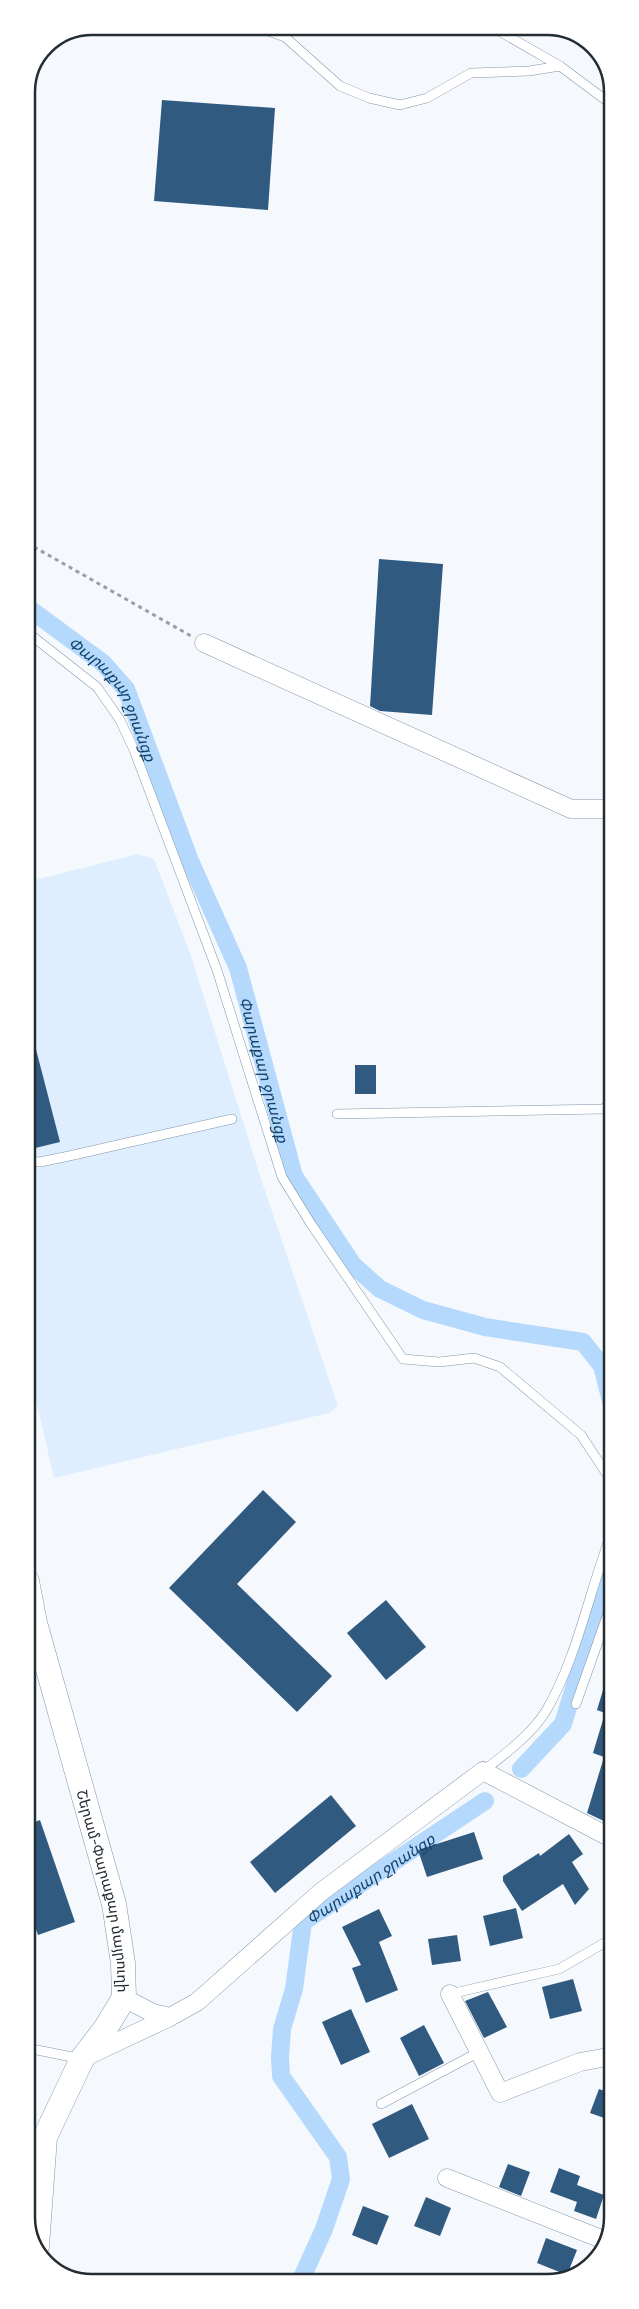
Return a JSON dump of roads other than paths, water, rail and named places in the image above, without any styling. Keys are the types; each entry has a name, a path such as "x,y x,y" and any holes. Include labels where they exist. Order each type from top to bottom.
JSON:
{"street":[{"path":"204,643 571,809 604,809"},
{"name":"Շերամ-Փարաքար մայրուղի","path":"35,1623 114,1904 123,1963 124,1998 105,2029 82,2059 45,2137 38,2234"},
{"path":"82,2059 197,2002 320,1892 483,1771 604,1835"},
{"path":"450,1994 500,2093 580,2062 604,2058"},
{"path":"124,1998 153,2013 170,2017"},
{"path":"446,2178 600,2238"}],"lane":[{"path":"279,35 285,37 340,86 369,98 400,105 427,98 471,73 529,71 560,66"},
{"path":"506,35 560,66 604,98"},
{"path":"35,638 97,687 120,720 134,750 217,970 282,1176 311,1224 385,1335 403,1359 440,1362 474,1358 500,1366 582,1435 604,1470"},
{"path":"337,1114 604,1108"},
{"path":"35,1162 69,1156 232,1119"},
{"path":"483,1771 519,1743 545,1712 570,1661 604,1552"},
{"path":"576,1704 604,1625"},
{"path":"450,1994 559,1969 604,1943"},
{"path":"35,2049 82,2059"},
{"path":"381,2104 479,2052"}],"waterway":[{"name":"Փարաքար ջրանցք","path":"35,613 103,663 126,689 190,861 238,968 294,1176 353,1265 380,1289 423,1310 485,1327 583,1342 602,1366 604,1374"},
{"name":"Փարաքար ջրանցք","path":"521,1769 563,1724 604,1589"},
{"name":"Փարաքար ջրանցք","path":"304,2274 324,2229 341,2179 338,2157 281,2076 282,2029 294,1989 303,1922 485,1801"}]}
